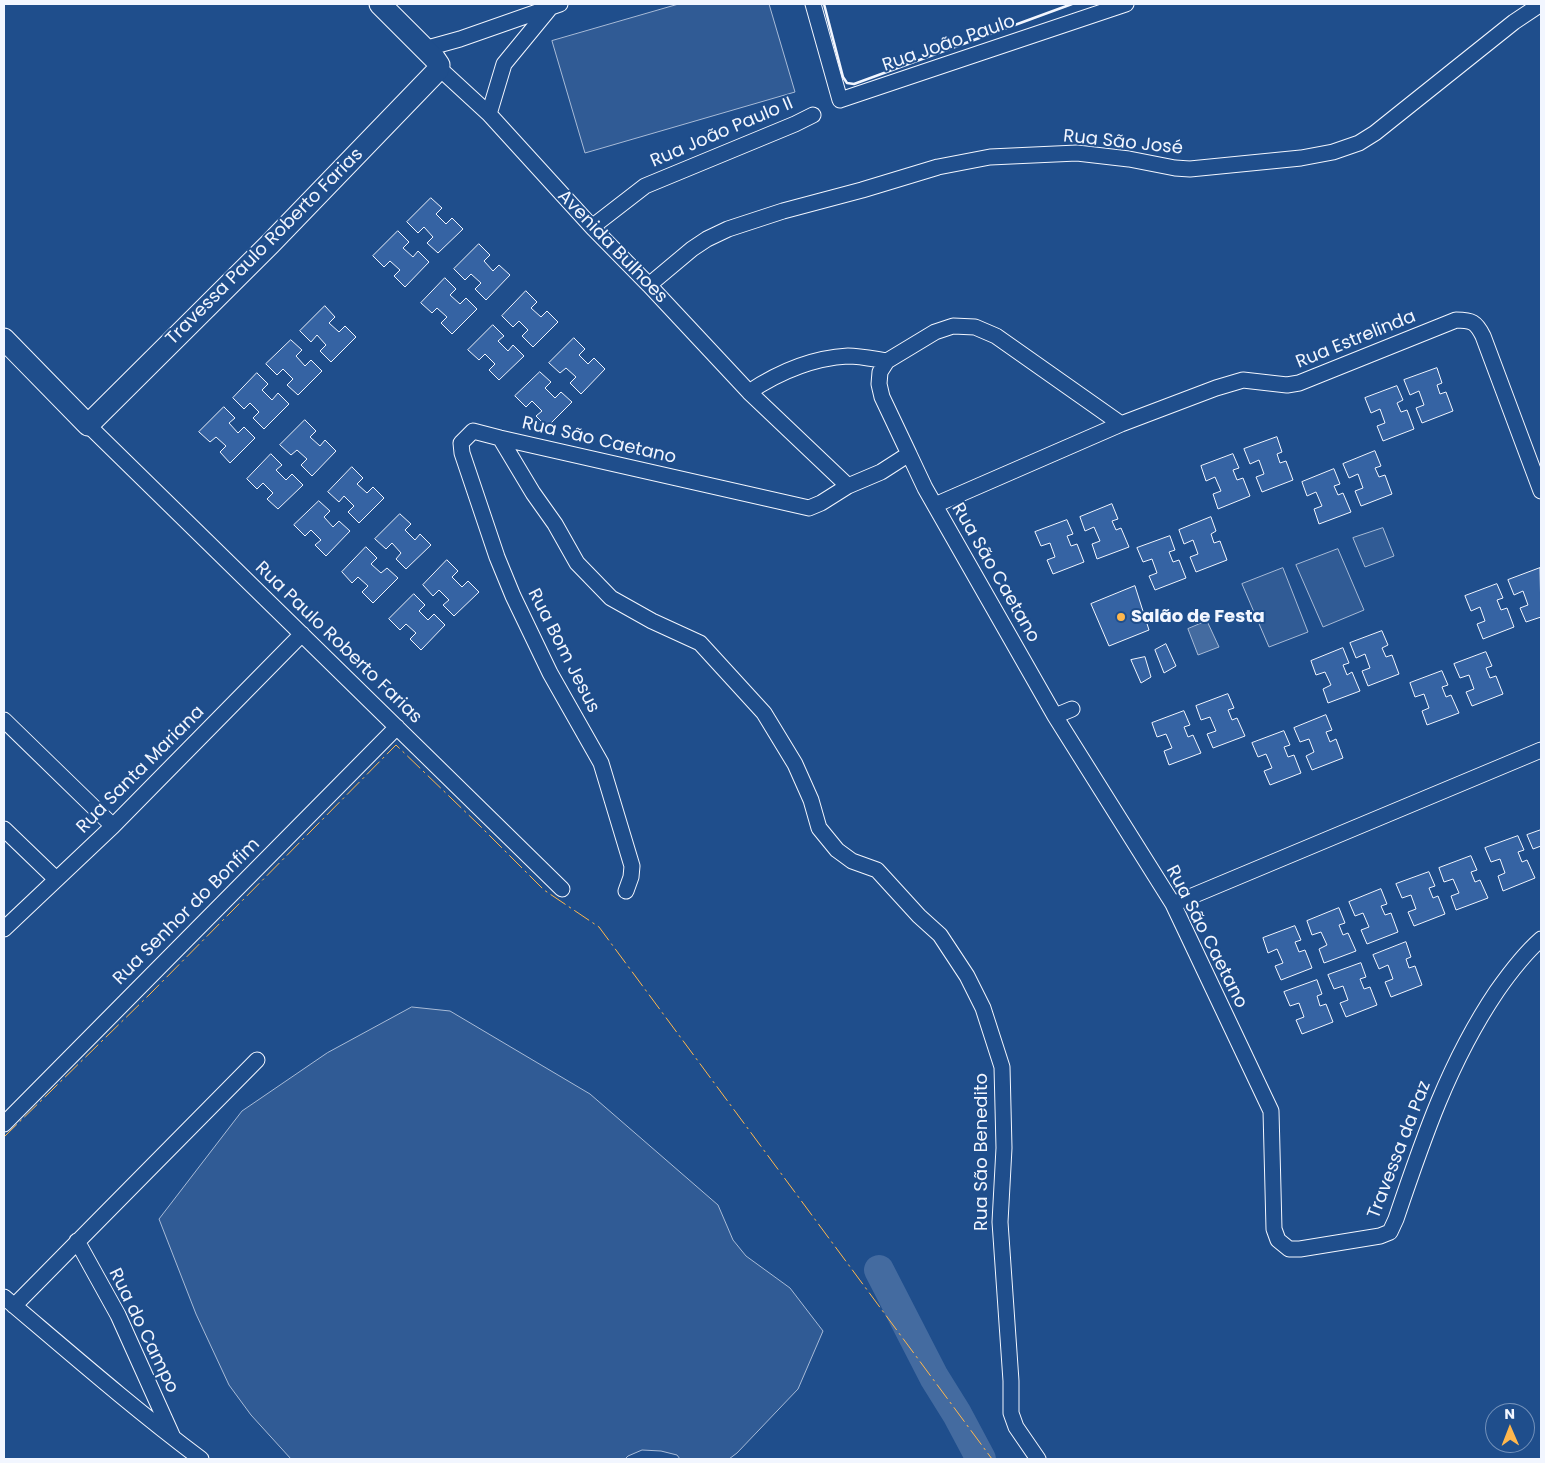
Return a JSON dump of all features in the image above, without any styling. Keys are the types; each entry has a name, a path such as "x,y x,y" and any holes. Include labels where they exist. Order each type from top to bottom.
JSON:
{"street":[{"name":"Avenida Bulhoes","path":"380,4 434,59 439,68 489,114 592,227 750,392 848,486"},
{"name":"Rua João Paulo","path":"813,4 840,100 1126,4"},
{"name":"Rua São José","path":"649,285 692,249 728,229 783,211 938,167 990,158 1077,153 1190,169 1301,158 1333,152 1359,143 1375,133 1514,22 1541,4"},
{"path":"424,49 460,39 556,5"},
{"path":"489,114 504,64 556,5"},
{"name":"Travessa Paulo Roberto Farias","path":"88,425 270,244 439,68"},
{"name":"Rua João Paulo II","path":"592,227 645,186 813,115"},
{"name":"Rua Estrelinda","path":"935,505 1121,424 1216,388 1243,380 1287,385 1299,383 1456,320 1467,320 1478,325 1541,491"},
{"path":"909,454 882,397 879,384 880,372 887,361 935,332 953,326 975,327 996,336 1121,424"},
{"path":"4,338 88,425"},
{"path":"750,392 768,380 794,367 821,360 849,356 887,361"},
{"name":"Rua Paulo Roberto Farias","path":"88,425 562,889"},
{"name":"Rua São Caetano","path":"473,431 809,508 821,503 848,486 880,472 909,454 935,505 1055,716 1173,904 1271,1111"},
{"name":"Rua Bom Jesus","path":"473,431 461,443 462,453 497,557 513,596 550,673 601,763 632,866 631,878 626,891"},
{"name":"Rua São Benedito","path":"500,438 578,563 611,598 652,621 700,643 764,713 795,764 812,800 819,828 837,850 852,860 877,870 940,935 967,976 983,1008 1002,1067 1004,1148 1000,1222 1011,1381 1011,1413 1016,1427 1038,1459"},
{"name":"Rua Santa Mariana","path":"4,929 113,826 302,634"},
{"path":"1055,716 1072,709"},
{"path":"4,720 113,826"},
{"name":"Rua Senhor do Bonfim","path":"4,1124 396,727"},
{"path":"1173,904 1541,750"},
{"path":"4,829 56,879"},
{"name":"Travessa da Paz","path":"1271,1111 1274,1228 1278,1240 1288,1249 1300,1249 1380,1236 1390,1232 1441,1093 1461,1050 1487,1005 1514,967 1541,939"},
{"path":"9,1301 76,1241 257,1060"},
{"name":"Rua do Campo","path":"76,1241 118,1315 173,1438"},
{"name":"Rua do Campo","path":"9,1301 173,1438 201,1459"}],"shaded area":[{"path":"679,4 769,4 795,92 585,153 552,41"},
{"path":"1383,528 1394,556 1365,567 1353,538"},
{"path":"1338,549 1364,610 1323,627 1296,565"},
{"path":"1283,568 1308,632 1269,647 1242,584"},
{"path":"1207,621 1219,647 1198,655 1188,629"},
{"path":"412,1007 450,1011 590,1094 718,1205 733,1240 746,1256 790,1288 823,1331 798,1389 729,1459 680,1459 677,1455 661,1451 642,1450 625,1459 291,1459 251,1415 229,1385 196,1314 159,1219 242,1111 327,1053"}],"building":[{"path":"431,198 442,208 436,214 446,224 452,218 463,229 438,253 427,243 433,237 424,227 418,233 407,222"},
{"path":"398,231 409,242 403,248 413,257 418,251 429,262 405,287 394,276 400,270 390,261 384,267 373,256"},
{"path":"479,244 490,255 484,261 493,271 499,265 510,275 486,300 475,289 481,283 471,274 465,280 454,269"},
{"path":"445,278 456,289 450,295 460,304 466,298 477,309 452,334 441,323 447,317 437,308 432,313 421,303"},
{"path":"526,291 537,302 531,308 541,317 547,311 558,322 533,347 522,336 528,330 519,321 513,327 502,316"},
{"path":"325,306 335,317 329,323 339,332 345,326 356,337 331,362 320,351 326,345 317,335 311,342 300,331"},
{"path":"493,325 504,336 498,341 508,351 513,345 524,356 499,380 489,370 495,364 485,354 479,360 468,350"},
{"path":"574,338 585,349 579,355 588,364 594,358 605,369 581,394 570,383 576,377 566,368 560,373 549,363"},
{"path":"291,340 302,350 296,356 305,366 311,360 322,371 298,395 287,385 293,379 283,369 277,375 266,364"},
{"path":"1437,368 1442,383 1437,385 1440,394 1446,392 1453,411 1422,423 1416,408 1424,405 1419,391 1410,395 1404,380"},
{"path":"540,372 551,382 545,388 555,398 561,392 572,402 547,427 536,416 542,411 532,401 526,407 515,396"},
{"path":"257,373 268,384 262,390 272,400 278,393 289,404 264,429 253,418 259,412 250,403 244,409 233,398"},
{"path":"1397,386 1403,400 1397,403 1401,412 1407,410 1414,429 1383,441 1377,426 1385,423 1380,409 1371,413 1365,398"},
{"path":"224,407 235,418 229,423 238,433 244,427 255,438 230,463 220,452 226,446 216,437 210,442 199,432"},
{"path":"305,420 316,431 310,437 320,446 325,440 336,451 312,476 301,465 307,459 297,450 291,455 280,445"},
{"path":"1277,437 1282,452 1277,454 1280,463 1286,461 1293,480 1262,492 1256,477 1264,474 1259,460 1250,464 1244,449"},
{"path":"1375,451 1381,466 1375,468 1379,477 1385,475 1392,494 1361,506 1355,491 1363,488 1358,474 1349,478 1343,464"},
{"path":"271,454 282,465 276,470 286,480 292,474 303,485 278,509 267,499 273,493 263,483 257,489 247,479"},
{"path":"1233,454 1239,468 1233,470 1237,480 1243,478 1250,496 1218,509 1213,494 1221,491 1215,477 1206,481 1201,466"},
{"path":"352,467 363,478 357,484 367,493 373,487 384,498 359,523 348,512 354,506 344,496 339,502 328,492"},
{"path":"1334,469 1340,484 1334,486 1338,495 1343,493 1351,512 1319,524 1314,509 1322,506 1316,492 1307,496 1302,482"},
{"path":"319,501 330,511 324,517 333,527 339,521 350,531 326,556 315,545 321,540 311,530 305,536 294,525"},
{"path":"1112,504 1118,519 1112,521 1116,530 1121,528 1129,547 1097,559 1092,544 1100,541 1094,527 1085,531 1080,517"},
{"path":"400,514 411,524 405,530 415,540 420,534 431,545 406,569 396,559 401,553 392,543 386,549 375,539"},
{"path":"1211,517 1216,531 1211,534 1214,543 1220,541 1227,560 1196,572 1190,557 1198,554 1193,540 1184,544 1179,530"},
{"path":"1067,520 1073,534 1067,536 1071,546 1077,544 1084,562 1053,574 1047,560 1055,557 1050,543 1041,546 1035,532"},
{"path":"1170,536 1175,550 1169,552 1173,562 1179,560 1186,578 1155,590 1149,576 1157,573 1152,559 1143,562 1137,548"},
{"path":"366,547 377,558 371,564 381,573 387,568 398,578 373,603 362,592 368,586 358,577 352,583 342,572"},
{"path":"447,560 458,571 452,577 462,587 468,581 479,592 454,616 443,605 449,600 439,590 433,596 423,585"},
{"path":"1540,568 1541,617 1526,622 1520,608 1528,605 1523,591 1514,595 1508,580"},
{"path":"1497,584 1503,598 1497,600 1501,610 1507,608 1514,627 1483,639 1477,624 1485,621 1480,607 1471,611 1465,596"},
{"name":"Salão de Festa","path":"1135,586 1149,630 1109,646 1091,604"},
{"path":"414,594 425,605 419,611 428,620 434,614 445,625 421,650 410,639 416,633 406,624 400,630 389,619"},
{"path":"1382,631 1388,645 1382,648 1386,657 1392,655 1399,674 1368,686 1362,671 1370,668 1365,654 1356,658 1350,643"},
{"path":"1166,644 1176,666 1164,673 1155,650"},
{"path":"1343,648 1349,663 1343,665 1347,675 1352,672 1360,691 1328,703 1323,689 1331,685 1325,672 1316,675 1311,661"},
{"path":"1486,652 1492,666 1486,668 1490,678 1496,676 1503,694 1472,706 1466,692 1474,689 1469,675 1460,678 1454,664"},
{"path":"1145,657 1151,677 1141,683 1131,660"},
{"path":"1442,671 1448,685 1442,687 1446,697 1451,695 1459,713 1427,725 1422,711 1429,708 1424,694 1415,697 1410,683"},
{"path":"1228,694 1234,708 1228,710 1232,720 1237,718 1245,736 1213,748 1207,734 1216,731 1210,717 1201,720 1196,706"},
{"path":"1184,711 1190,725 1184,727 1188,737 1193,735 1201,753 1169,765 1164,751 1172,748 1166,734 1157,737 1152,723"},
{"path":"1326,715 1332,730 1326,732 1330,742 1336,739 1343,758 1312,770 1306,756 1314,752 1309,739 1300,742 1294,728"},
{"path":"1284,731 1290,745 1284,747 1288,757 1294,755 1301,773 1270,785 1264,771 1272,768 1266,754 1258,757 1252,743"},
{"path":"1541,830 1541,846 1533,849 1527,835"},
{"path":"1518,836 1524,850 1518,852 1522,862 1527,860 1535,878 1503,891 1498,876 1505,873 1500,859 1491,862 1485,848"},
{"path":"1471,856 1477,870 1471,872 1475,882 1480,880 1488,898 1456,910 1451,896 1459,893 1453,879 1444,882 1439,868"},
{"path":"1429,872 1435,886 1429,888 1433,898 1438,896 1445,914 1414,926 1408,912 1416,909 1411,895 1402,898 1396,884"},
{"path":"1381,889 1387,904 1381,906 1385,915 1391,913 1398,932 1367,944 1361,930 1369,927 1363,913 1355,916 1349,902"},
{"path":"1339,908 1345,923 1339,925 1343,935 1348,933 1356,951 1324,963 1319,949 1327,945 1321,932 1312,935 1307,921"},
{"path":"1295,926 1301,940 1295,942 1299,952 1305,950 1312,968 1281,980 1275,966 1283,963 1277,949 1268,953 1263,938"},
{"path":"1406,942 1411,957 1406,959 1409,968 1415,966 1422,985 1391,997 1385,982 1393,979 1388,965 1379,969 1373,955"},
{"path":"1361,963 1366,977 1360,979 1364,989 1370,987 1377,1005 1346,1017 1340,1003 1348,1000 1343,986 1334,989 1328,975"},
{"path":"1317,980 1322,994 1317,996 1320,1006 1326,1004 1333,1022 1302,1034 1296,1020 1304,1017 1299,1003 1290,1006 1284,992"}],"waterway":[{"path":"879,1270 934,1377 957,1414 981,1459"}],"wall":[{"path":"824,4 843,77 847,83 854,84 1072,4"}],"power":[{"path":"4,1137 150,994 396,745 544,890 599,927 992,1459"}],"place":[{"name":"Salão de Festa","path":"1121,617"}]}
